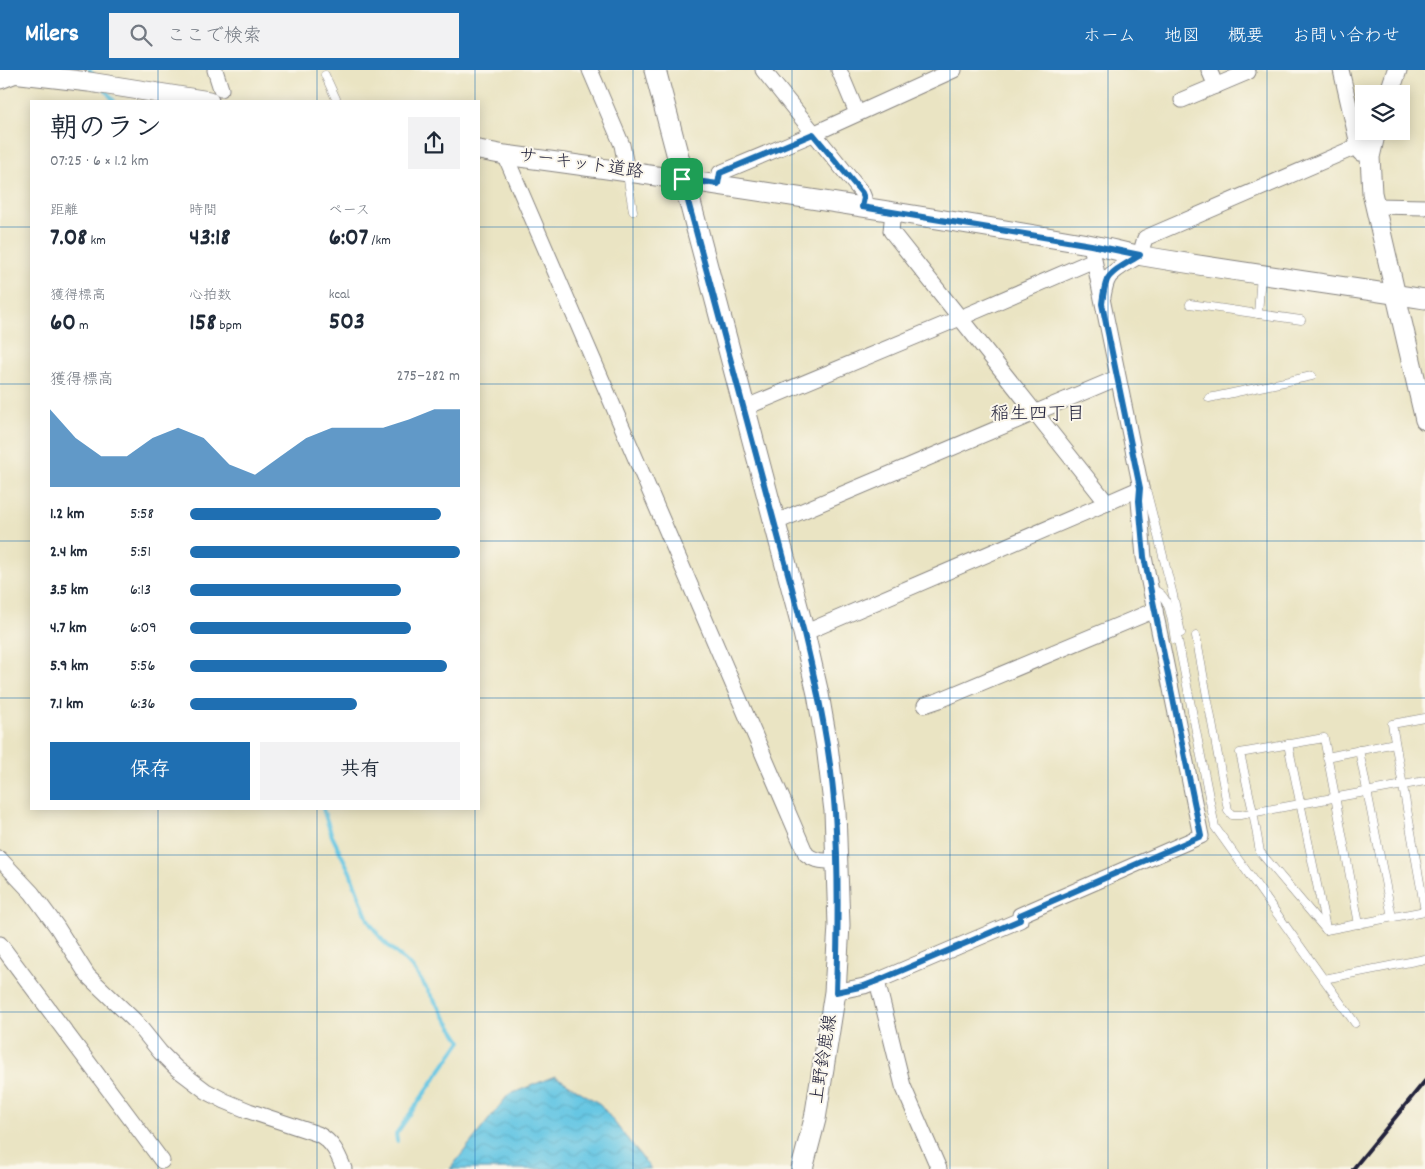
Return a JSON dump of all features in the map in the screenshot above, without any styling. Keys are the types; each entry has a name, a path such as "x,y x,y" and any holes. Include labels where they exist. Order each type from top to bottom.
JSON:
{"main road":[{"name":"上野鈴鹿線","path":"655,70 682,179 804,633 818,694 827,746 835,812 837,860 839,925 836,992 815,1119 802,1169"}],"street":[{"path":"8,73 116,87 215,95 215,70"},
{"path":"590,70 622,144 627,171"},
{"path":"763,70 862,193 864,198 862,207"},
{"path":"839,70 857,113"},
{"path":"718,184 720,173 813,134 954,70"},
{"path":"1209,70 1216,86"},
{"path":"1341,70 1358,146 1374,200 1397,295 1425,420"},
{"path":"1392,85 1397,70"},
{"path":"1182,100 1248,72"},
{"path":"1374,140 1370,156 1374,200"},
{"path":"1102,304 1108,278 1140,255 1145,238 1358,146"},
{"name":"サーキット道路","path":"480,150 718,184 893,212 1092,252 1140,255 1397,295"},
{"path":"505,155 806,854 810,858 826,862 837,860"},
{"path":"1374,200 1425,207"},
{"path":"893,212 891,231 1107,503"},
{"path":"744,408 960,318 1092,252 1140,488 1139,501 1144,557 1201,836 1020,915 1020,920 877,981 836,992"},
{"path":"1397,295 1425,299"},
{"path":"774,523 1117,378"},
{"path":"804,633 1140,488"},
{"path":"925,705 1155,610"},
{"path":"0,859 32,893 57,927 88,976 135,1021 160,1052 177,1069 206,1091 226,1101 324,1137 335,1148 344,1169"},
{"path":"0,944 162,1161"},
{"path":"877,981 903,1086 939,1169"}],"lane":[{"path":"325,75 337,100"},
{"path":"627,171 633,211"},
{"path":"1258,314 1261,275"},
{"path":"1190,304 1300,320"},
{"path":"1209,398 1312,376"},
{"path":"1140,488 1147,493 1173,595 1178,638 1215,827 1355,1023"},
{"path":"1151,589 1157,590 1168,604 1178,638"},
{"path":"1196,636 1228,810 1232,815 1425,781"},
{"path":"1326,930 1425,911 1392,724 1425,720"},
{"path":"1326,930 1260,852 1240,753 1324,738 1359,924"},
{"path":"1327,757 1396,743"},
{"path":"1288,744 1326,930"},
{"path":"1360,750 1392,917"},
{"path":"1324,979 1425,959"}],"water":[{"path":"555,1076 600,1104 651,1169 450,1169 508,1095"}],"waterway":[{"path":"89,70 94,76"},
{"path":"106,91 113,100"},
{"path":"323,810 332,836 350,872 369,922 383,941 413,968 461,1041 396,1134 397,1141"}],"railway":[{"path":"1353,1169 1425,1081"}],"district":[{"name":"稲生四丁目","path":"1038,415"}],"route":[{"path":"813,134 862,193 864,198 862,207 1091,245 1140,255 1108,278 1102,304 1140,488 1139,501 1144,557 1201,836 1020,915 1020,920 877,981 836,992 839,925 835,812 818,694 804,633 682,179 718,184 720,173 813,134"}]}
